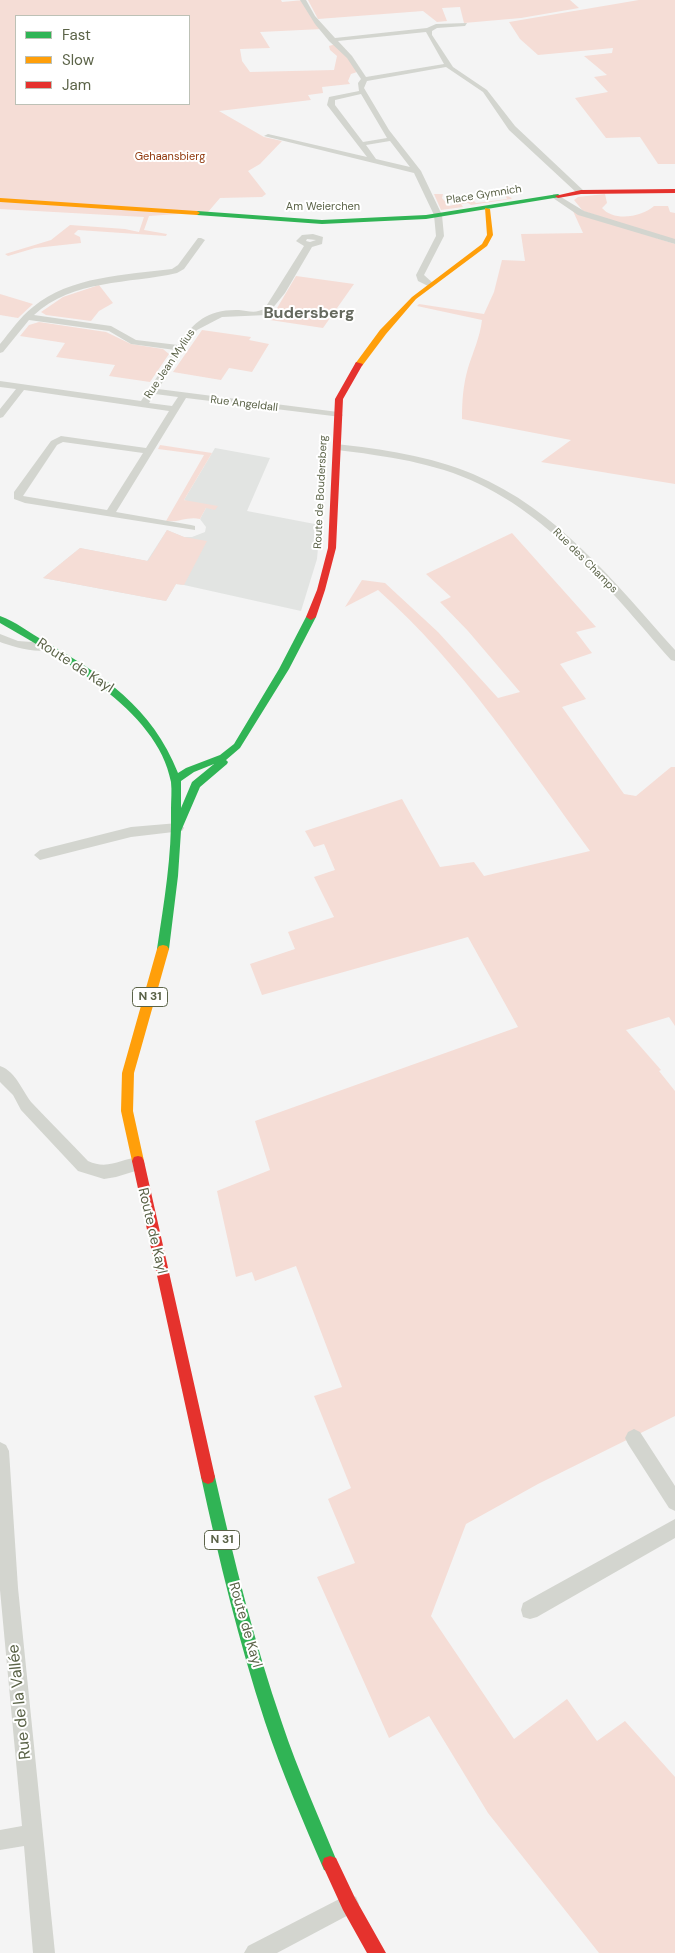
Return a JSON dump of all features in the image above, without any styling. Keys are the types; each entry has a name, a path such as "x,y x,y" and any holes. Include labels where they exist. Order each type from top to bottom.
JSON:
{"main road":[{"name":"Place Gymnich","path":"438,215 469,209 487,211 581,192 675,191"},
{"name":"Am Weierchen","path":"0,200 92,207 208,212 291,221 322,222 438,215"},
{"name":"Route de Boudersberg","path":"175,780 185,771 218,759 237,746 274,685 320,596 332,548 339,399 347,380 403,308 430,284 486,245 491,232 487,211"},
{"name":"Route de Kayl","path":"0,619 97,678 128,703 145,723 165,755 175,780 178,828 162,957 128,1073 127,1111 137,1164 225,1555 260,1677 287,1763 314,1831 349,1904 377,1953"},
{"path":"178,828 189,798 198,784 217,769 237,746"},
{"path":"175,780 198,784"}],"street":[{"path":"303,0 314,20 331,40 348,54 357,72 365,79"},
{"path":"331,40 429,30 436,26 464,24"},
{"path":"429,30 429,35 448,65 485,91 512,128 581,192"},
{"path":"430,284 421,279 420,275 440,236 438,215 418,171 392,139 363,92 361,83 365,79 448,65"},
{"path":"363,92 339,97 330,102 372,159"},
{"path":"268,136 418,171"},
{"path":"361,144 392,139"},
{"path":"556,196 581,213 675,242"},
{"name":"Rue Jean Mylius","path":"143,404 194,328 205,320 237,313 264,313 270,309 309,245 320,242 318,237 314,236 322,222"},
{"path":"0,350 28,317 50,299 73,289 97,283 174,271 181,267 201,240"},
{"path":"28,317 111,329 134,342 180,348"},
{"path":"0,384 175,409"},
{"path":"0,414 22,387"},
{"name":"Rue Angeldall","path":"151,391 338,415"},
{"path":"110,514 183,396"},
{"path":"149,451 61,439 54,443 19,492 18,497 25,500 191,528"},
{"name":"Rue des Champs","path":"336,447 370,450 448,468 504,493 572,544 675,657"},
{"path":"0,638 17,644 46,647"},
{"path":"40,854 131,832 178,828"},
{"path":"0,1072 18,1090 26,1106 83,1166 94,1172 112,1172 137,1164"},
{"path":"634,1438 675,1502"},
{"name":"Rue de la Vallée","path":"0,1451 5,1587 33,1834 44,1953"},
{"path":"530,1610 675,1528"},
{"path":"0,1840 33,1834"},
{"path":"255,1953 349,1904"}],"shaded area":[{"path":"215,448 270,458 247,511 320,525 317,559 301,611 184,585 176,584 166,601 43,578 80,548 147,561 167,530 184,537 192,537 205,532 206,527 200,519 206,508 184,500"}],"green space":[{"name":"Gehaansbierg","path":"0,0 281,0 282,2 304,0 322,29 260,32 270,48 240,49 242,61 250,72 334,70 337,56 330,50 329,46 336,44 353,62 357,72 351,74 348,81 350,84 322,87 323,93 308,95 311,100 219,111 264,137 282,141 260,164 248,171 266,194 262,197 220,198 208,212 149,216 144,230 167,234 166,236 78,230 74,234 80,237 81,243 35,248 8,256 5,254 51,240 70,225 125,229 139,232 144,217 0,209"},
{"path":"308,0 570,0 579,8 521,18 464,23 460,7 442,8 447,21 437,22 423,11 318,19"},
{"path":"639,0 675,0 675,164 658,164 640,137 606,138 575,98 608,92 594,77 607,75 584,56 612,53 613,48 538,55 520,39 509,22"},
{"path":"434,194 443,194 442,198 449,206 473,200 476,203 507,199 505,195 512,198 511,199 471,205 468,203 461,204 463,207 441,210"},
{"path":"605,194 607,203 602,208 614,215 635,215 654,206 668,206 670,212 675,213 675,241 583,211 574,200 578,197"},
{"path":"573,211 675,244 675,484 541,462 571,440 462,419 465,381 482,320 417,306 419,304 484,314 494,292 502,260 525,261 521,234 583,233"},
{"path":"296,276 354,284 323,328 270,320"},
{"path":"99,285 113,303 99,311 91,321 46,315 41,312 63,297"},
{"path":"0,294 33,304 18,318 0,315"},
{"path":"39,322 106,332 131,344 163,349 169,354 150,382 109,376 115,365 56,357 65,343 20,336 29,325"},
{"path":"202,330 251,337 249,340 269,344 252,372 229,368 221,380 173,372"},
{"path":"160,445 212,453 184,500 218,506 215,510 206,508 200,519 191,518 166,521 204,455 158,449"},
{"path":"167,530 184,537 207,541 184,585 176,584 166,601 43,578 80,548 148,561"},
{"path":"512,533 596,627 576,632 592,653 560,664 586,699 562,707 624,794 636,796 671,767 675,767 675,1026 669,1017 626,1030 661,1070 659,1071 675,1091 675,1416 538,1484 466,1524 431,1616 514,1739 567,1699 597,1741 625,1721 675,1777 675,1953 599,1953 488,1813 429,1716 389,1738 317,1577 355,1563 328,1499 351,1488 314,1396 342,1387 296,1266 255,1281 252,1272 236,1277 217,1191 270,1170 255,1121 518,1027 468,937 262,995 250,964 295,949 288,932 334,917 314,877 335,870 324,844 314,847 305,831 402,799 440,867 474,862 484,876 590,851 491,714 465,681 409,619 378,590 345,607 362,580 385,583 438,632 498,698 520,692 468,631 440,602 451,597 426,574"}],"traffic: fast":[{"path":"197,213 322,222 426,217 558,196"},
{"path":"175,780 190,770 223,757 237,746 284,669 311,617"},
{"path":"0,619 52,649 104,684 128,704 148,726 164,751 176,782 177,820 173,876 163,949"},
{"path":"178,828 196,785 223,762"},
{"path":"208,1477 231,1576 258,1674 291,1771 309,1818 330,1864"}],"traffic: slow":[{"path":"0,200 197,213"},
{"path":"359,364 383,332 414,298 485,245 490,235 487,209"},
{"path":"138,1161 127,1111 128,1073 163,949"}],"traffic: jam":[{"path":"558,196 581,192 675,191"},
{"path":"311,617 321,590 332,548 339,399 359,364"},
{"path":"138,1161 208,1477"},
{"path":"330,1864 349,1904 377,1953"}],"district":[{"name":"Budersberg","path":"309,314"}]}
